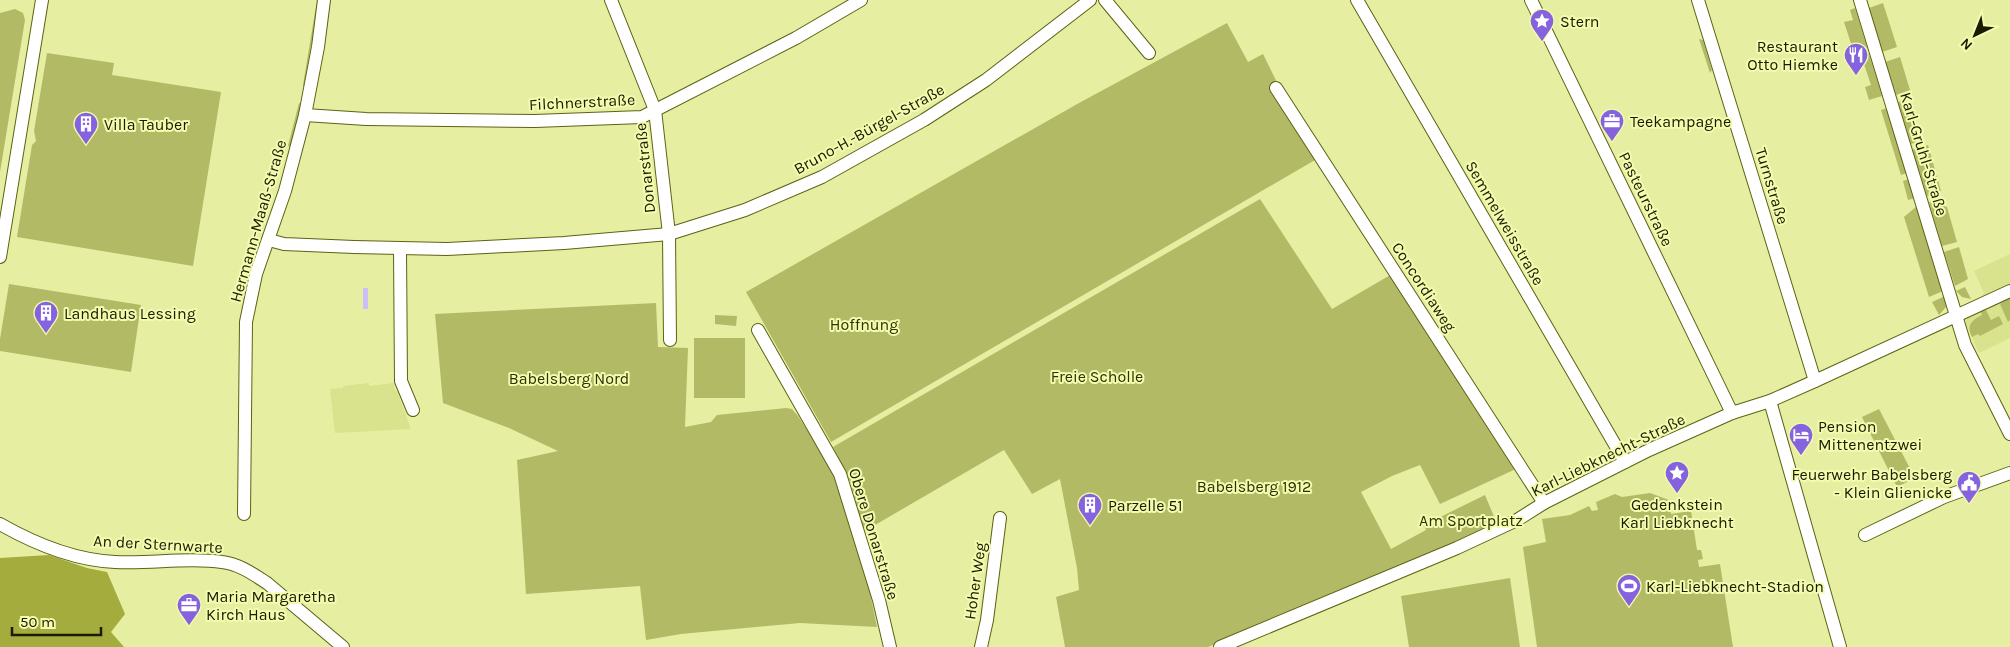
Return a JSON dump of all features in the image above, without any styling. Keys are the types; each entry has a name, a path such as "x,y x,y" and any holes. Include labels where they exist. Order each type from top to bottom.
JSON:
{"street":[{"path":"0,257 42,0"},
{"name":"Hermann-Maaß-Straße","path":"244,514 246,322 256,274 285,191 305,115 318,47 324,0"},
{"name":"Donarstraße","path":"611,0 655,110 669,234 670,340"},
{"name":"Filchnerstraße","path":"305,115 366,119 535,121 642,117 796,38 861,0"},
{"name":"Bruno-H.-Bürgel-Straße","path":"269,240 284,244 400,249 500,247 669,234 745,210 839,168 924,120 986,80 1090,0"},
{"path":"1105,0 1149,53"},
{"name":"Semmelweisstraße","path":"1357,0 1625,462"},
{"name":"Pasteurstraße","path":"1531,0 1732,413"},
{"name":"Turnstraße","path":"1698,0 1815,381"},
{"name":"Karl-Gruhl-Straße","path":"1860,0 1965,346 2010,434"},
{"name":"Concordiaweg","path":"1276,88 1544,503"},
{"path":"400,249 401,381 414,410"},
{"name":"Karl-Liebknecht-Straße","path":"1220,647 1457,548 1523,516 1544,503 1625,462 1732,413 1770,401 2010,291"},
{"name":"Obere Donarstraße","path":"758,330 840,474 879,600 890,647"},
{"path":"1770,401 1840,647"},
{"path":"1865,535 1944,497 2010,473"},
{"name":"Hoher Weg","path":"981,647 987,620 1000,518"},
{"name":"An der Sternwarte","path":"0,524 18,534 63,552 114,562 206,561 233,565 267,583 343,647"}],"shaded area":[{"path":"2010,254 2010,338 1979,353 1965,322 1984,293 1974,271"},
{"path":"363,288 368,288 368,309 363,309"},
{"path":"369,383 369,386 394,383 395,391 397,391 411,429 335,433 330,389"},
{"path":"49,555 87,568 107,572 125,614 111,632 124,647 0,647 0,558"}],"green space":[{"path":"317,0 319,0 304,86 303,85"},
{"path":"1883,3 1897,47 1882,52 1869,8"},
{"path":"1855,8 1882,96 1869,100 1865,87 1871,85 1864,64 1858,65 1844,22 1853,20 1850,10"},
{"path":"15,9 23,13 25,20 0,172 0,13"},
{"name":"Hoffnung","path":"1227,23 1248,62 1263,54 1315,160 831,442 746,292 1079,103"},
{"path":"1699,39 1703,40 1712,70 1710,73"},
{"path":"47,53 114,63 112,75 221,92 193,266 17,237 32,145 36,141 34,131"},
{"path":"1900,57 1910,90 1896,95 1885,62"},
{"path":"1904,100 1917,142 1911,144 1898,102"},
{"path":"299,103 301,104 291,147 288,146"},
{"path":"1887,108 1907,173 1901,175 1881,110"},
{"path":"1928,145 1941,191 1927,196 1912,150"},
{"path":"1909,179 1915,198 1908,200 1903,181"},
{"path":"1260,199 1332,309 1392,274 1518,468 1440,504 1420,465 1392,476 1361,492 1391,549 1426,530 1424,525 1485,495 1498,526 1208,647 1065,647 1056,597 1079,590 1077,568 1060,479 1032,494 1004,450 863,532 850,481 833,447"},
{"path":"1929,202 1947,207 1957,242 1942,246"},
{"path":"1917,206 1943,291 1929,297 1904,217"},
{"path":"1959,247 1968,279 1955,286 1944,252"},
{"path":"9,284 141,305 131,372 0,351 0,339"},
{"path":"1965,287 1971,299 1962,297 1956,291"},
{"path":"1945,296 1946,307 1939,315 1932,302"},
{"path":"2010,297 2010,320 2008,322 2000,304"},
{"name":"Babelsberg Nord","path":"656,303 658,347 688,348 685,427 711,422 717,415 786,408 792,409 798,416 832,469 868,583 877,627 800,623 681,634 646,640 640,586 526,594 517,460 558,451 509,428 443,403 435,314"},
{"path":"1986,310 1991,320 1999,316 2003,324 1980,336 1978,334 1972,337 1970,333 1971,323 1982,315 1981,312"},
{"path":"715,315 737,316 736,326 715,324"},
{"path":"694,338 745,338 745,398 694,398"},
{"path":"1879,409 1915,478 1897,487 1862,417"},
{"name":"Karl-Liebknecht-Stadion","path":"1650,493 1669,500 1671,514 1691,511 1697,550 1701,550 1703,559 1698,560 1699,567 1720,564 1733,647 1537,647 1523,547 1546,542 1542,519 1570,515 1589,506 1592,511 1598,510 1596,502 1615,494 1622,497"},
{"path":"1510,578 1520,647 1409,647 1401,596"}],"place":[{"name":"Stern","path":"1542,42"},
{"name":"Restaurant Otto Hiemke","path":"1856,76"},
{"name":"Teekampagne","path":"1612,142"},
{"name":"Villa Tauber","path":"86,145"},
{"name":"Landhaus Lessing","path":"46,334"},
{"name":"Pension Mittenentzwei","path":"1801,456"},
{"name":"Gedenkstein Karl Liebknecht","path":"1677,494"},
{"name":"Feuerwehr Babelsberg - Klein Glienicke","path":"1969,504"},
{"name":"Parzelle 51","path":"1090,526"},
{"name":"Karl-Liebknecht-Stadion","path":"1629,607"},
{"name":"Maria Margaretha Kirch Haus","path":"189,626"}],"park label":[{"name":"Freie Scholle","path":"1097,376"},
{"name":"Babelsberg 1912","path":"1254,486"},
{"name":"Am Sportplatz","path":"1471,520"}]}
